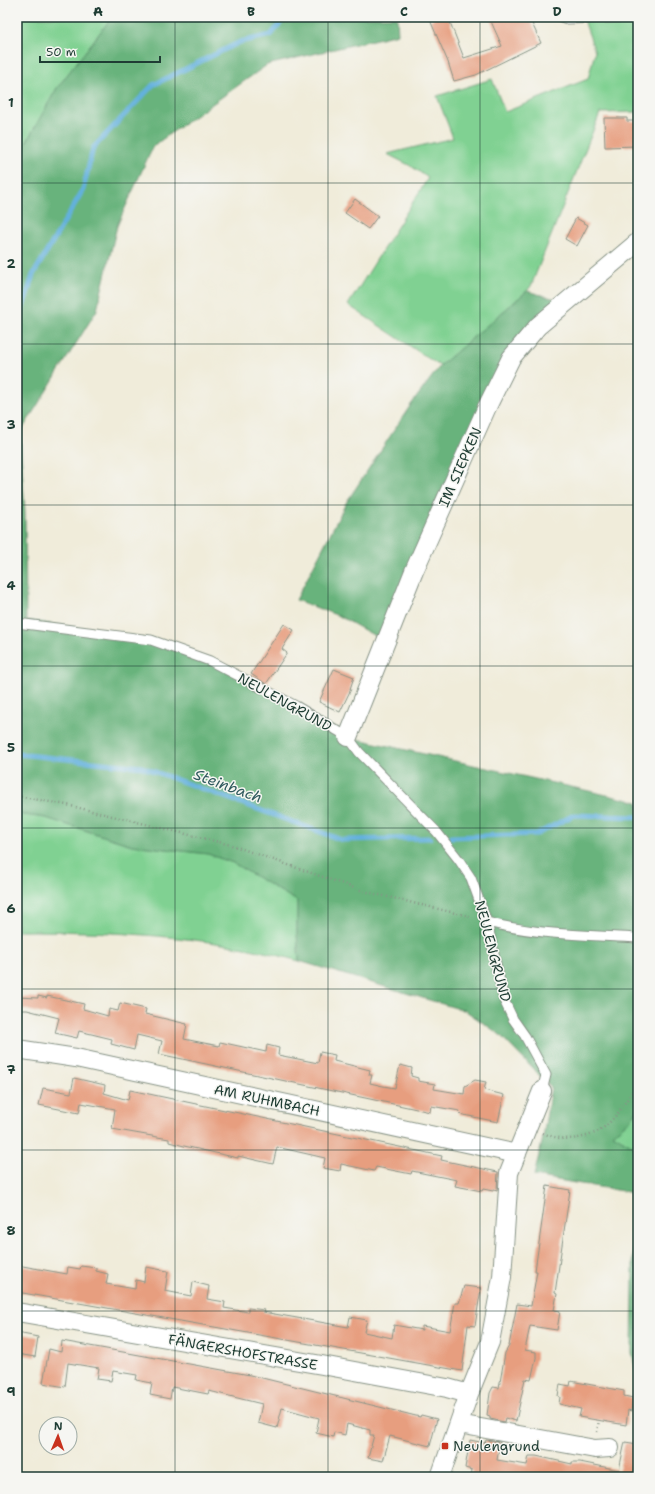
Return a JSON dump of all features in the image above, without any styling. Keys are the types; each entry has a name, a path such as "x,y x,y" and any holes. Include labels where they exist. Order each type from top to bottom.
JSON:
{"street":[{"name":"IM SIEPKEN","path":"348,737 414,571 487,407 511,358 538,326 638,242"},
{"name":"AM RUHMBACH","path":"17,1049 84,1060 517,1154"},
{"name":"NEULENGRUND","path":"440,1477 469,1394 490,1342 498,1306 502,1277 509,1173 542,1091"},
{"name":"FÄNGERSHOFSTRASSE","path":"17,1312 338,1368 447,1388 469,1394"},
{"path":"459,1424 595,1449 610,1448"}],"lane":[{"path":"561,17 567,19 638,17"},
{"name":"NEULENGRUND","path":"17,622 151,640 210,661 296,706 348,737 359,752 436,831 471,878 488,922 504,1000 513,1019 525,1036 546,1075 542,1091"},
{"path":"488,922 504,926 536,930 638,938"}],"path":[{"path":"17,796 67,805 224,843 363,891 488,922"},
{"path":"529,1126 547,1135 568,1139 585,1138 601,1130 610,1122 638,1083"}],"green space":[{"path":"17,17 112,17 57,88 17,159"},
{"path":"112,17 397,17 398,34 267,65 153,146 117,226 97,310 20,433 25,513 26,620 150,640 210,662 353,738 638,802 638,1108 634,1116 613,1134 638,1149 638,1380 632,1353 634,1193 534,1176 543,1138 551,1087 499,1034 466,1011 299,961 297,901 233,863 208,854 132,845 46,818 17,814 17,159 57,88"},
{"path":"638,18 638,112 600,113 531,286 527,291 440,366 348,305 428,178 411,166 387,154 453,138 437,96 492,79 505,112 588,79 595,52 584,20"},
{"path":"527,291 566,302 509,357 384,641 339,616 296,600 346,503 410,406 440,366"},
{"path":"17,814 46,818 132,845 208,854 233,863 297,901 299,961 230,945 160,936 88,932 17,931"},
{"path":"638,1108 638,1149 613,1134 634,1116"}],"building":[{"path":"438,17 448,17 464,58 502,46 489,17 529,17 541,43 476,75 454,81 448,62 430,20"},
{"path":"604,118 627,118 627,121 638,121 638,146 605,147"},
{"path":"355,199 378,216 368,229 345,213"},
{"path":"576,218 588,225 577,246 565,239"},
{"path":"284,624 294,630 282,649 287,653 266,684 251,674"},
{"path":"334,669 354,677 351,689 340,712 319,702"},
{"path":"38,996 47,998 47,996 84,1004 83,1009 108,1016 109,1009 118,1011 120,1003 146,1009 145,1014 187,1024 184,1039 219,1046 220,1042 266,1052 267,1045 279,1048 278,1055 318,1063 320,1052 335,1055 334,1061 370,1070 369,1075 372,1075 370,1083 383,1086 395,1088 400,1065 412,1068 411,1076 418,1078 418,1081 435,1084 434,1089 464,1094 465,1086 475,1080 486,1082 484,1090 504,1095 498,1122 459,1114 460,1111 431,1106 430,1112 159,1054 162,1041 137,1035 134,1050 111,1044 112,1039 79,1031 77,1038 55,1033 59,1018 27,1010 17,1010 17,997 38,998"},
{"path":"74,1078 105,1085 104,1093 128,1100 130,1090 442,1156 441,1160 498,1172 497,1190 494,1189 493,1191 483,1189 482,1191 455,1186 457,1180 412,1171 411,1174 376,1167 374,1171 341,1164 340,1171 323,1168 325,1158 277,1147 273,1164 238,1156 238,1158 169,1142 169,1139 112,1129 115,1109 81,1103 79,1113 39,1105 43,1088 71,1093"},
{"path":"547,1186 570,1190 555,1293 557,1294 554,1310 560,1311 557,1330 530,1326 525,1350 536,1352 531,1380 525,1379 516,1421 505,1418 504,1422 490,1419 490,1416 487,1415 490,1393 493,1387 499,1388 505,1353 509,1346 517,1304 531,1306 537,1271 535,1271"},
{"path":"17,1265 67,1274 68,1267 80,1269 81,1266 96,1268 96,1271 108,1274 106,1284 135,1289 136,1280 144,1282 146,1267 168,1271 165,1291 191,1296 193,1282 209,1286 207,1299 225,1302 224,1308 248,1312 248,1308 264,1310 263,1312 348,1327 350,1317 367,1320 364,1332 392,1338 394,1325 422,1330 422,1326 450,1331 455,1303 459,1303 464,1286 481,1288 475,1326 468,1325 462,1371 17,1292"},
{"path":"17,1333 38,1337 35,1357 17,1354"},
{"path":"62,1341 250,1375 420,1417 421,1415 437,1419 430,1446 390,1436 383,1461 368,1458 374,1435 370,1435 370,1430 347,1424 345,1435 334,1432 333,1437 316,1433 319,1418 282,1408 277,1428 258,1423 262,1404 209,1391 208,1394 172,1387 170,1399 150,1395 152,1383 136,1380 137,1375 113,1371 111,1381 97,1379 99,1368 68,1363 65,1387 43,1383 49,1349 61,1352"},
{"path":"571,1381 624,1391 624,1396 633,1398 631,1411 628,1410 626,1425 579,1417 581,1409 559,1404 560,1397 558,1396 560,1384 570,1386"},
{"path":"470,1440 485,1443 486,1440 500,1442 497,1460 527,1465 529,1456 536,1456 572,1464 572,1462 580,1462 619,1470 625,1442 638,1444 638,1450 633,1477 471,1477 472,1470 465,1468"}],"waterway":[{"path":"17,326 33,275 83,190 93,148 153,85 240,42 271,35 285,17"},
{"name":"Steinbach","path":"17,754 142,767 342,840 430,838"},
{"name":"Steinbach","path":"451,837 537,834 574,815 638,817"}],"place":[{"name":"Neulengrund","path":"445,1446"}]}
